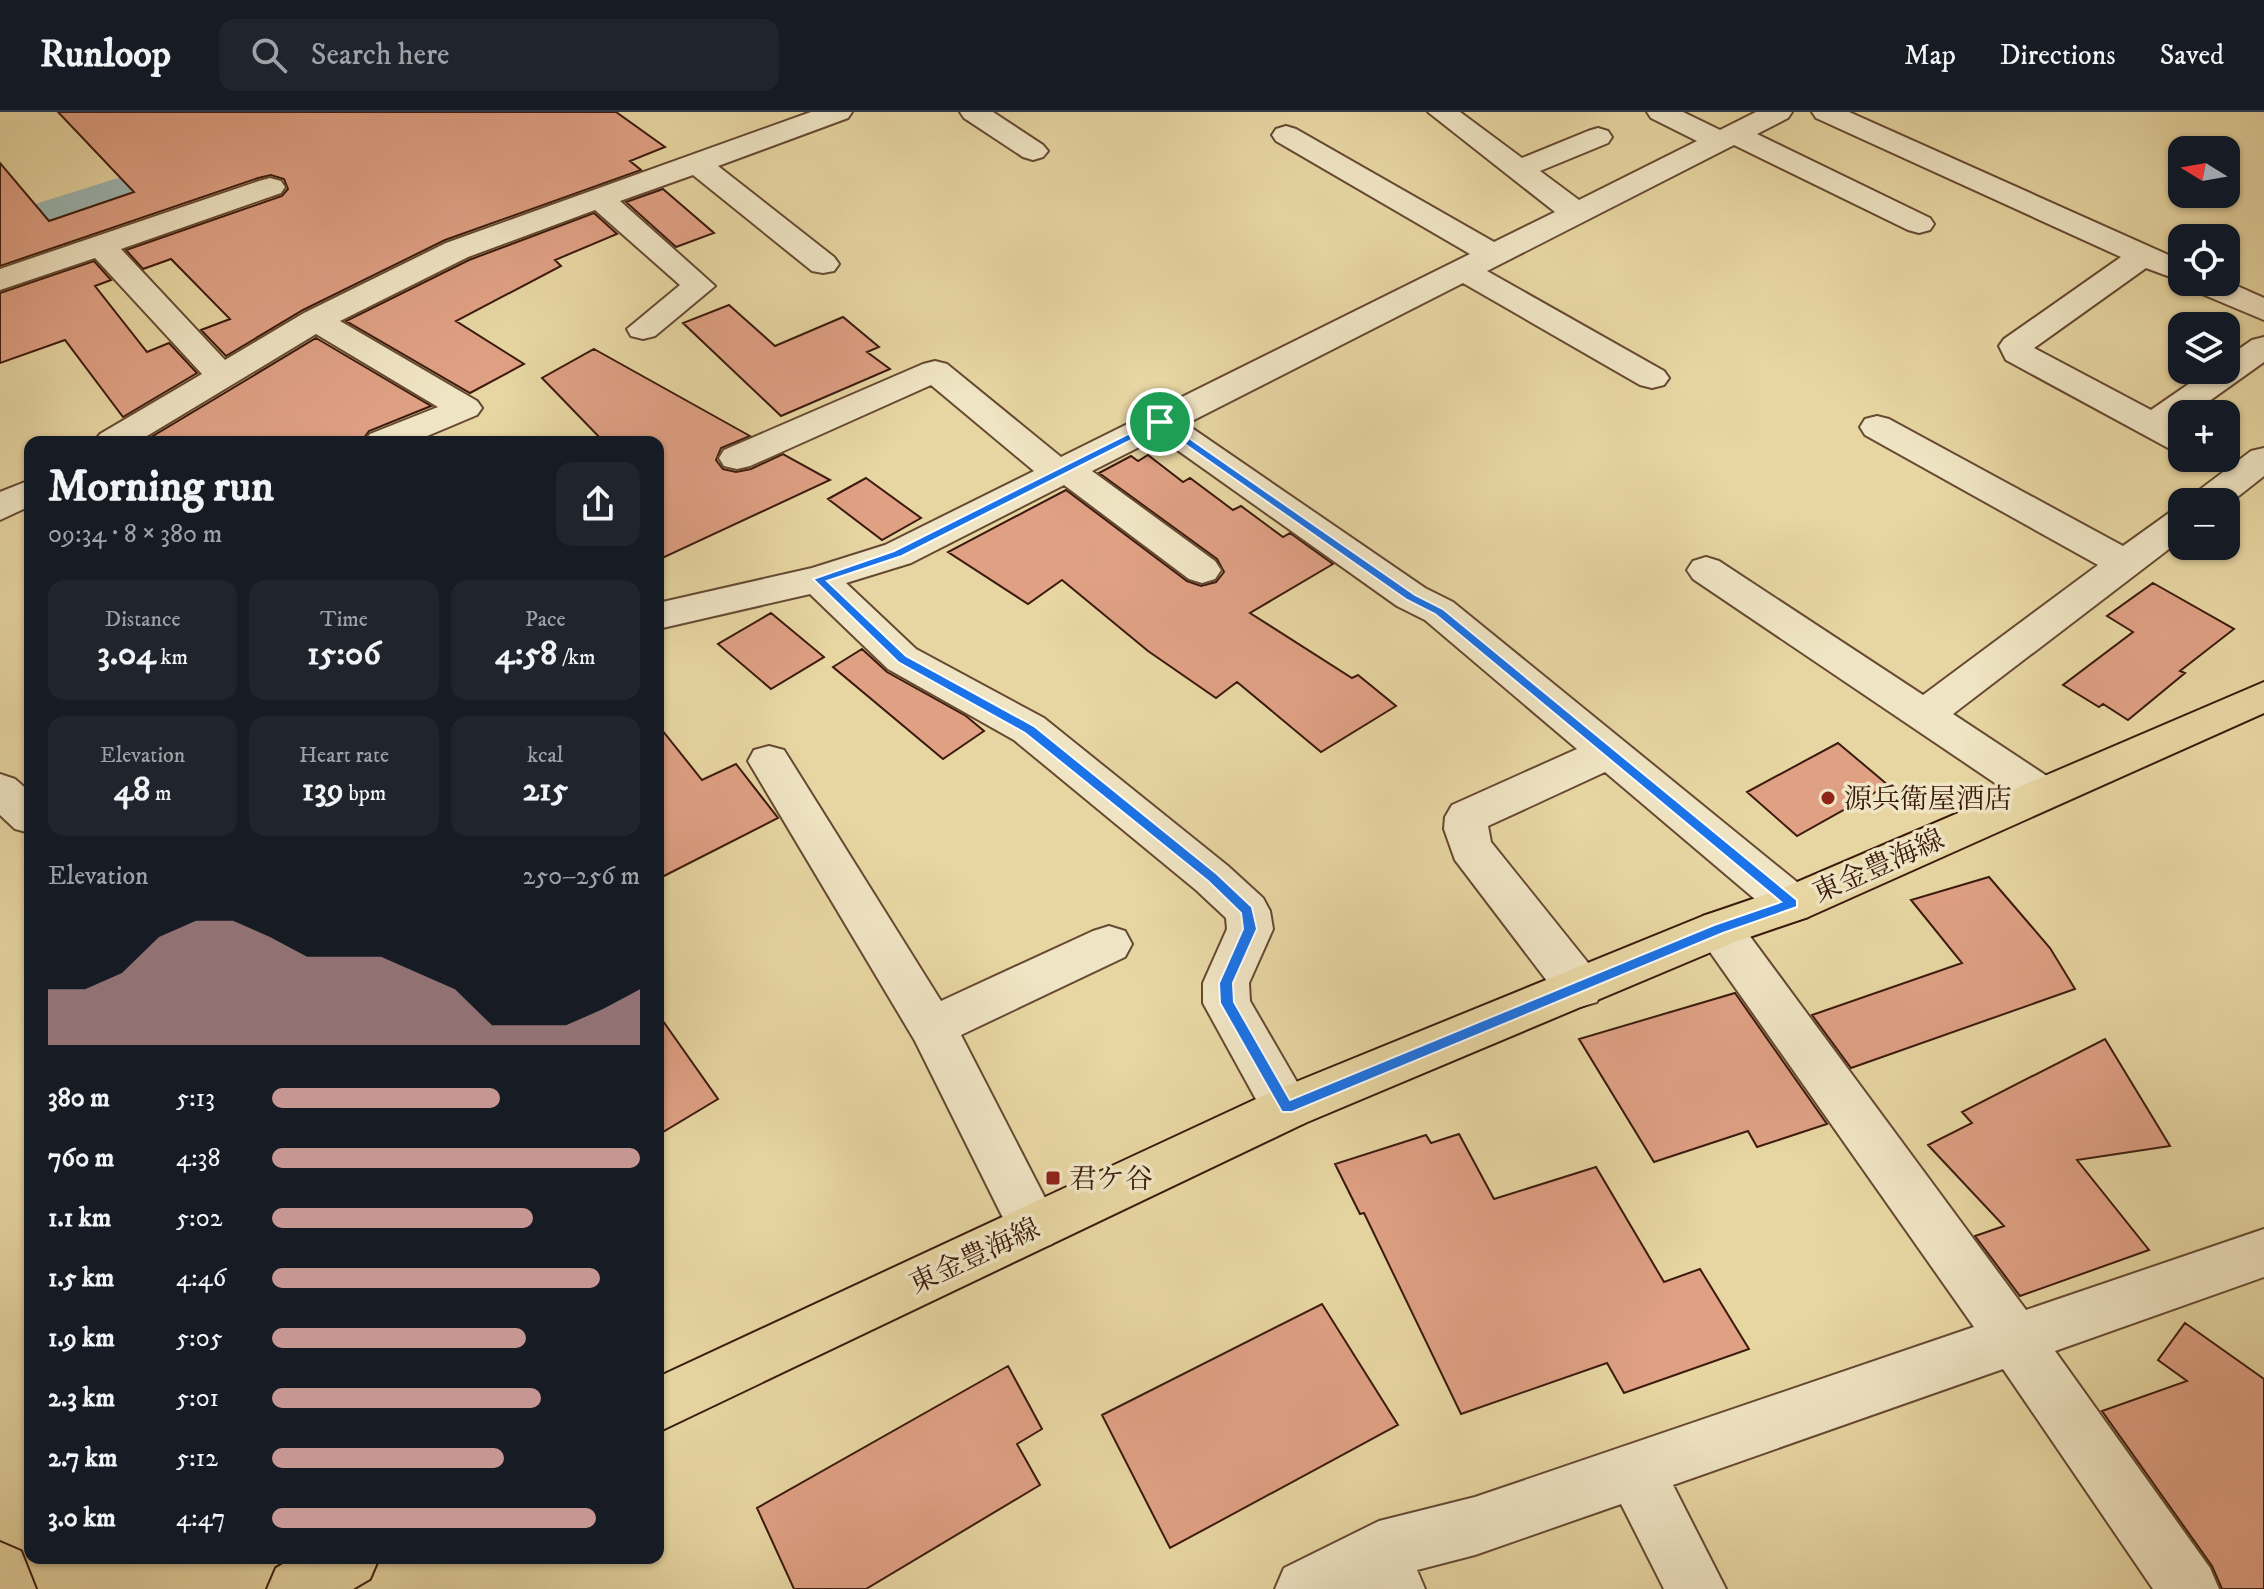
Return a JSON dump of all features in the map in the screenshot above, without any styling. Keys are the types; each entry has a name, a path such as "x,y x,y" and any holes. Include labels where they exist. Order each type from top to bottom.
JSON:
{"main road":[{"name":"東金豊海線","path":"664,1402 1287,1108 1719,929 1792,904 2264,696"},
{"path":"297,1589 339,1564"},
{"path":"0,1572 6,1589"}],"street":[{"path":"122,436 316,320 457,250 838,112"},
{"path":"974,112 1033,151"},
{"path":"1442,112 1575,212"},
{"path":"1661,112 1919,224"},
{"path":"664,615 818,579 898,554 1778,112"},
{"path":"1826,112 2168,267"},
{"path":"1286,135 1492,254"},
{"path":"1518,170 1598,137"},
{"path":"695,162 823,264"},
{"path":"0,280 270,187"},
{"path":"598,197 699,286 643,329"},
{"path":"101,246 222,376"},
{"path":"2143,256 2016,346 2018,353 2167,433 2264,347"},
{"path":"1461,269 1652,378"},
{"path":"2232,296 2264,310"},
{"path":"316,320 465,408 397,436"},
{"path":"737,458 935,371 1062,471 1202,570"},
{"path":"1160,422 1411,597 1439,611 1792,904"},
{"path":"1877,427 2126,564"},
{"path":"2219,488 2233,472"},
{"path":"1926,714 2168,532"},
{"path":"1706,570 2041,793"},
{"path":"818,579 902,659 1029,729 1212,878 1247,911 1250,929 1226,983 1227,1003 1287,1108"},
{"path":"1580,988 1471,848 1466,829 1467,817 1609,752"},
{"path":"769,761 932,1027 1034,1227"},
{"path":"0,790 24,813"},
{"path":"0,834 24,822"},
{"path":"1719,929 2016,1341 2189,1589"},
{"path":"932,1027 1109,944"},
{"path":"1305,1589 1387,1570 1475,1526 2264,1253"},
{"path":"1635,1471 1696,1589"}],"building":[{"path":"58,112 616,112 665,147 630,161 641,170 445,240 303,310 226,356 201,330 230,319 171,259 143,269 126,250 282,196 288,189 284,179 271,175 258,178 0,266 0,163 49,221 134,192"},
{"path":"663,189 714,233 676,247 626,202"},
{"path":"594,213 617,234 555,260 561,266 456,321 524,364 470,393 346,321 469,260"},
{"path":"94,261 111,280 95,286 147,352 169,343 197,373 123,417 65,340 0,363 0,293"},
{"path":"729,305 775,346 843,317 879,347 867,352 890,369 781,416 683,323"},
{"path":"316,338 431,406 369,431 365,436 153,436"},
{"path":"594,349 750,436 721,448 716,460 723,469 736,472 751,469 783,454 830,480 664,557 664,436 598,436 542,378"},
{"path":"1148,455 1183,482 1190,478 1233,510 1241,506 1283,537 1290,533 1333,564 1250,613 1352,678 1358,675 1396,706 1321,752 1237,682 1216,698 1148,651 1062,580 1028,604 948,552 1066,490 1187,581 1201,586 1216,582 1224,572 1217,559 1099,473 1131,456 1138,461"},
{"path":"866,478 921,518 882,540 828,499"},
{"path":"2153,583 2234,629 2180,671 2185,673 2128,720 2063,685 2133,632 2107,616"},
{"path":"771,613 824,657 771,689 718,644"},
{"path":"862,649 887,672 966,716 984,731 943,759 833,667"},
{"path":"664,732 702,780 736,764 778,818 664,876"},
{"path":"1838,743 1888,785 1797,836 1747,792"},
{"path":"1989,877 2050,948 2075,989 1851,1068 1812,1015 1962,963 1911,900"},
{"path":"1735,993 1827,1124 1757,1147 1748,1131 1654,1162 1579,1039"},
{"path":"664,1022 718,1099 664,1131"},
{"path":"2105,1039 2170,1146 2077,1160 2149,1250 2020,1296 1975,1236 2004,1226 1928,1145 1972,1123 1962,1112"},
{"path":"1459,1134 1494,1199 1596,1167 1664,1282 1700,1269 1749,1349 1624,1393 1607,1363 1461,1414 1364,1213 1360,1214 1335,1164 1426,1135 1431,1143"},
{"path":"1322,1304 1398,1425 1170,1548 1102,1415"},
{"path":"2185,1323 2264,1379 2264,1589 2222,1589 2212,1566 2102,1411 2187,1381 2158,1360"},
{"path":"1008,1366 1042,1429 1017,1444 1040,1485 866,1589 794,1589 757,1508"}],"waterway":[{"path":"0,227 198,164"}],"place":[{"name":"源兵衛屋酒店","path":"1828,798"},
{"name":"君ケ谷","path":"1053,1178"}],"route":[{"path":"1160,422 1411,597 1439,611 1792,904 1719,929 1287,1108 1227,1003 1226,983 1250,929 1247,911 1212,878 1029,729 902,659 818,579 898,554 1160,422"}]}
